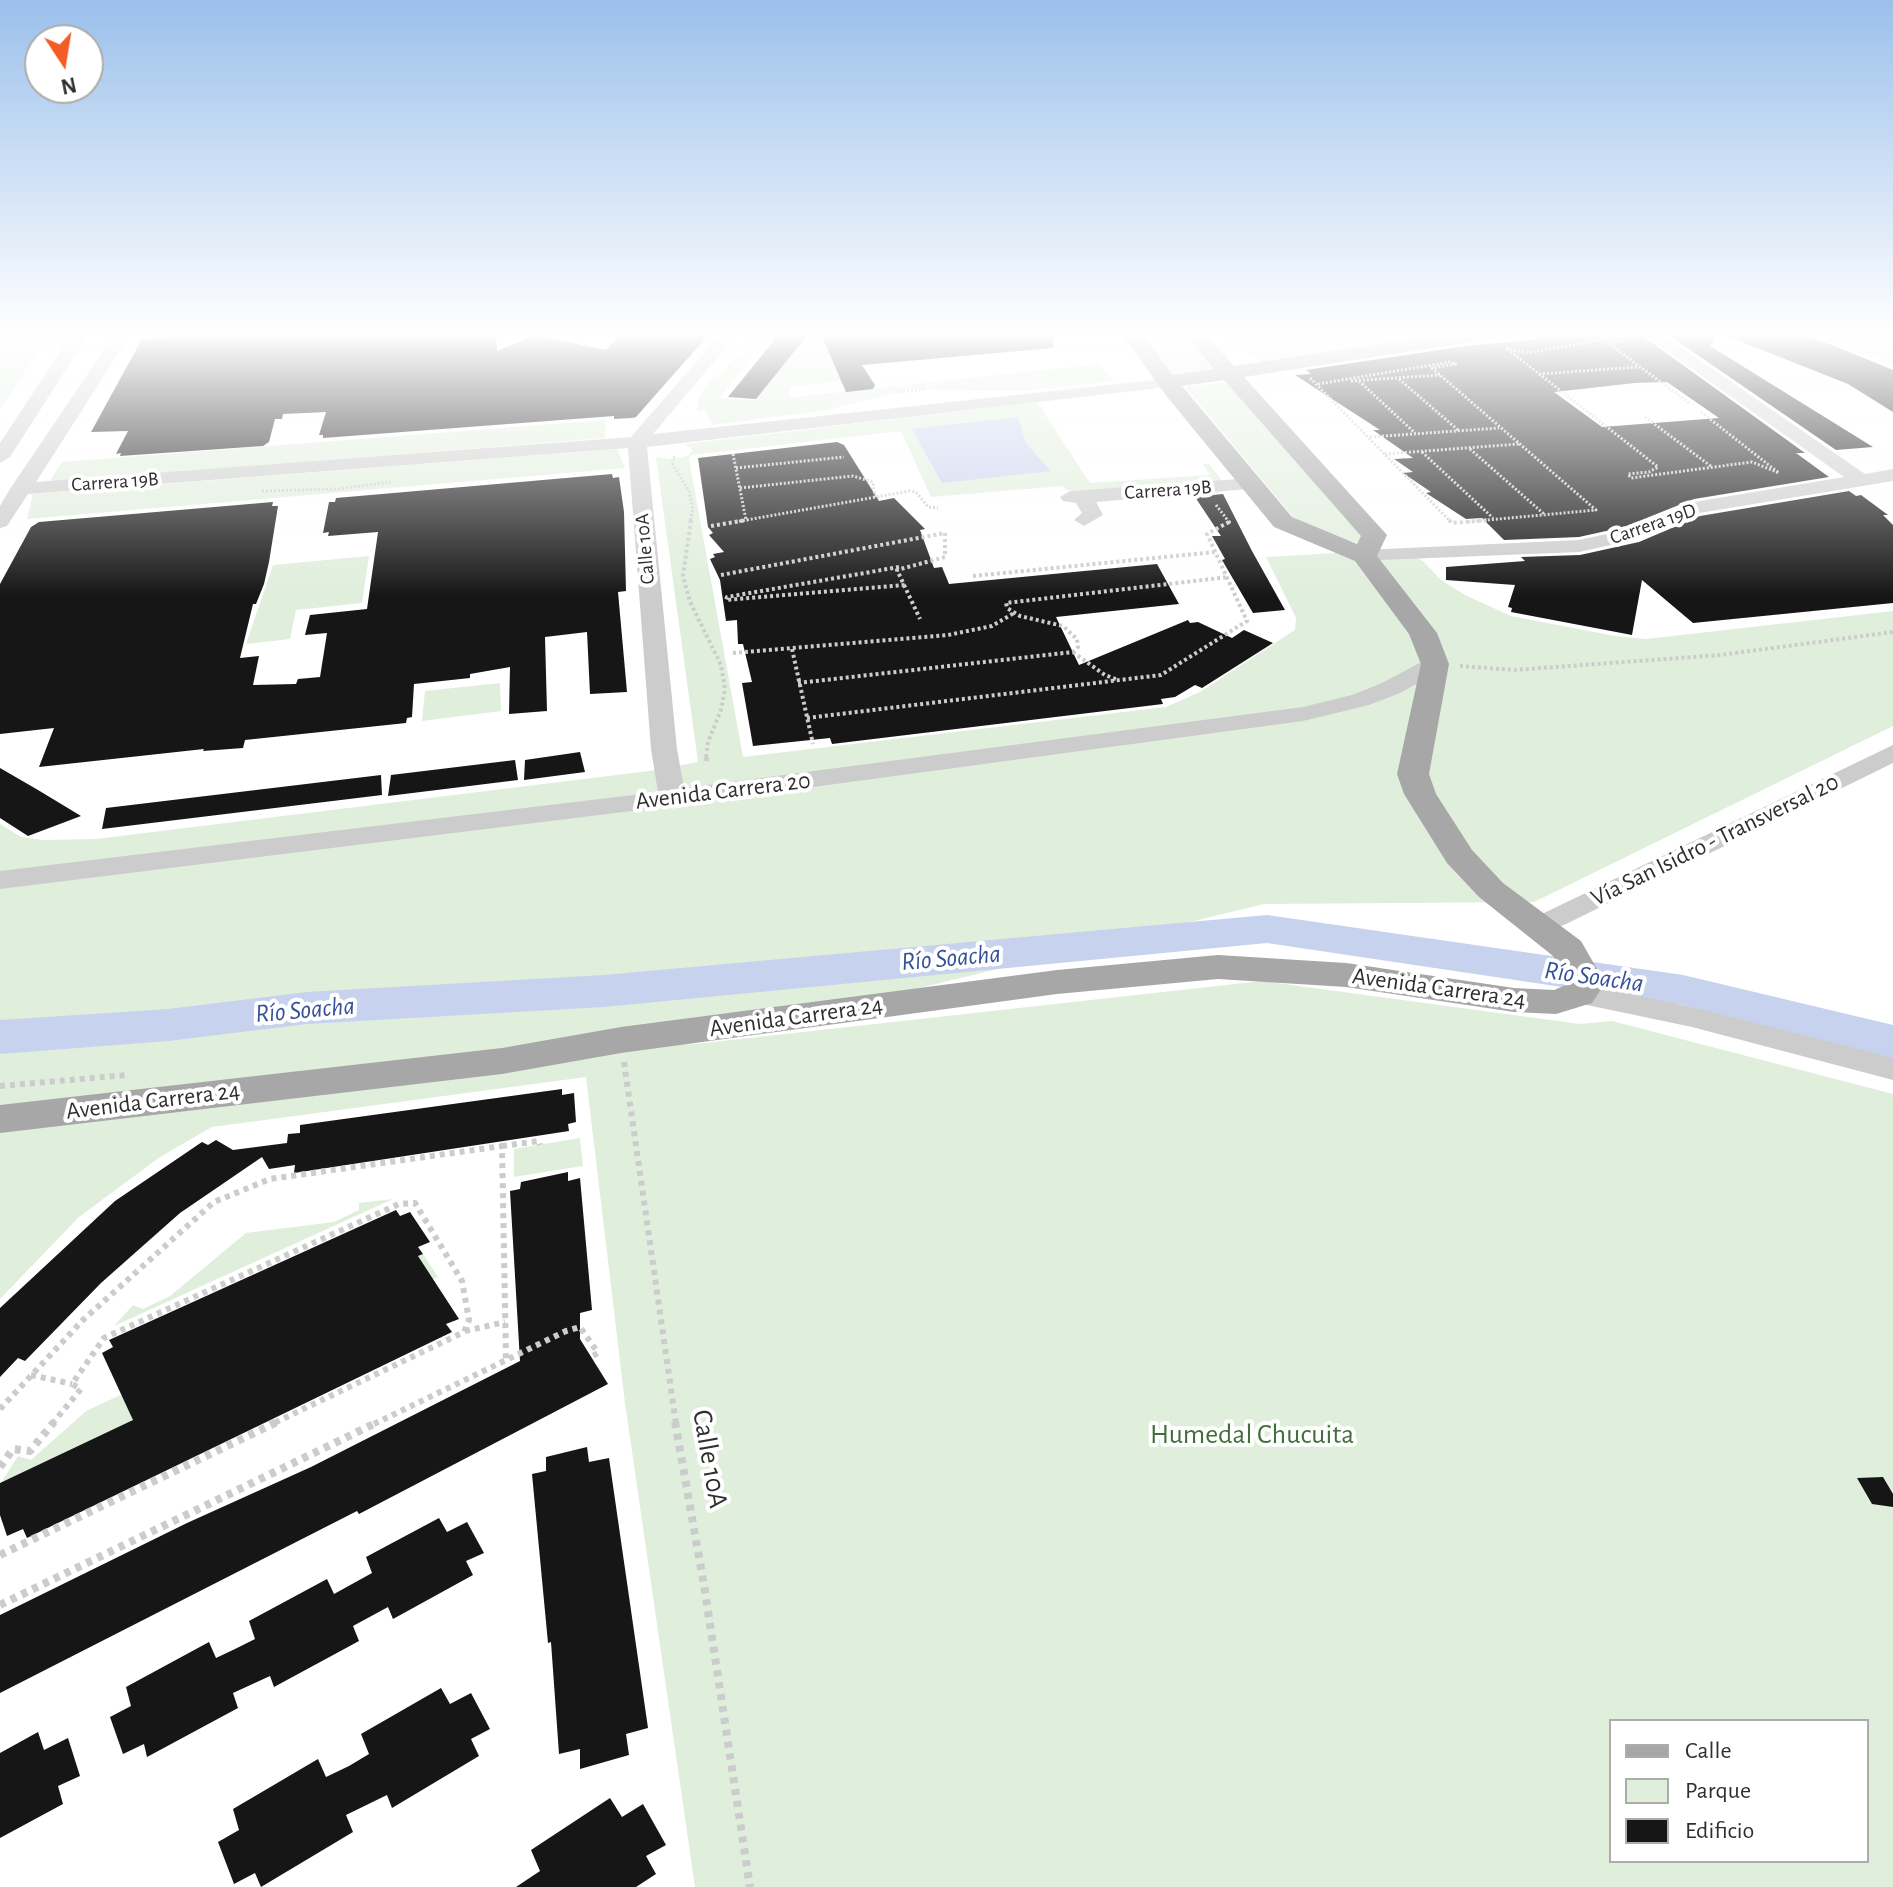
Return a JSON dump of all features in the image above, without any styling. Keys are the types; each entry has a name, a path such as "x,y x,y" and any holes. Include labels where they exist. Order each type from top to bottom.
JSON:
{"main road":[{"path":"1200,420 1283,522 1364,556 1423,633 1435,664 1413,774 1420,794 1459,856 1491,890 1568,949 1582,989"},
{"path":"1271,420 1374,535 1364,556"},
{"name":"Avenida Carrera 24","path":"0,1119 502,1061 621,1040 1057,982 1218,967 1346,975 1514,1000 1556,1002 1582,989"}],"street":[{"path":"0,457 24,420"},
{"path":"0,522 66,420"},
{"path":"637,442 651,420"},
{"name":"Carrera 19B","path":"20,489 637,442 831,420"},
{"path":"1774,420 1824,449 1861,480"},
{"name":"Calle 10A","path":"637,442 652,728 672,798"},
{"name":"Carrera 19D","path":"1364,556 1579,546 1631,535 1694,508 1893,475"},
{"name":"Carrera 19B","path":"1084,520 1093,515 1076,497 1180,492 1253,484"},
{"path":"1631,535 1653,544"},
{"name":"Avenida Carrera 20","path":"0,880 672,798 1303,714 1360,700 1391,688 1435,664"},
{"name":"Vía San Isidro - Transversal 20","path":"1536,924 1554,919 1893,753"},
{"path":"1582,989 1893,1069"}],"path":[{"path":"1353,420 1385,452 1382,454"},
{"path":"1401,420 1416,434"},
{"path":"1446,420 1459,431"},
{"path":"1382,454 1452,523 1596,510 1491,420"},
{"path":"1598,420 1658,467 1649,472 1628,474 1631,478 1752,462 1779,473 1711,420"},
{"path":"1649,420 1712,467"},
{"path":"1370,437 1500,428"},
{"path":"1382,454 1520,444"},
{"path":"1470,448 1545,515"},
{"path":"1422,452 1494,519"},
{"path":"680,453 672,459 673,465 689,491 693,509 684,552 683,576 690,602 721,665 725,689 721,710 708,742 706,761"},
{"path":"733,454 746,521"},
{"path":"736,468 844,457"},
{"path":"740,488 853,476 873,482 875,498"},
{"path":"711,526 916,492 928,507 938,508"},
{"path":"807,718 1161,675 1247,621 1207,534 1229,522 1216,505"},
{"path":"721,575 945,533 945,557 726,600 905,585"},
{"path":"973,576 1215,552"},
{"path":"899,567 897,570 920,619"},
{"path":"798,683 1073,652 1078,647 1077,639 1063,626 1014,613 1006,606 1008,600 1228,577"},
{"path":"733,653 962,633 1008,620 1014,613"},
{"path":"1435,664 1530,669 1720,655 1893,632"},
{"path":"792,649 813,744"},
{"path":"1073,652 1105,675 1123,681"},
{"name":"Calle 10A","path":"621,1040 667,1375 704,1585 750,1887"},
{"path":"0,1409 83,1320 214,1202 270,1179 539,1141 540,1145"},
{"path":"502,1146 506,1360"},
{"path":"72,1384 104,1338 399,1204 415,1203 462,1281 469,1320 464,1332"},
{"path":"0,1555 464,1332 505,1322"},
{"path":"0,1605 580,1327 598,1353 591,1357"},
{"path":"0,1467 13,1449 30,1451 81,1389 31,1375"}],"green space":[{"path":"605,420 605,438 49,482 62,462"},
{"path":"710,420 750,420 712,425"},
{"name":"Humedal Chucuita","path":"886,420 1049,420 1090,483 1210,475 1203,464 1209,464 1223,482 1088,492 1066,490 1063,486 931,497 901,431 692,455 689,459 743,757 1166,707 1200,692 1295,630 1296,618 1266,557 1401,549 1423,561 1441,580 1465,595 1511,616 1646,639 1893,611 1893,726 1534,902 1264,904 686,1045 1262,981 1580,1024 1612,1021 1893,1094 1893,1887 695,1887 625,1403 586,1077 212,1127 160,1157 79,1217 0,1299 0,824 21,837 43,840 96,839 649,771 698,762 656,457 672,459 688,456 693,450 685,444"},
{"path":"1212,420 1260,420 1366,541 1358,543 1336,537 1293,517"},
{"path":"617,449 625,468 27,519 33,494"},
{"path":"369,556 362,603 296,610 290,639 246,644 273,565"},
{"path":"500,683 501,711 422,721 425,691"},
{"path":"580,1138 583,1166 514,1177 514,1149"},
{"path":"393,1199 114,1326 133,1305 143,1309 170,1296 246,1233 334,1222 359,1210 359,1203"},
{"path":"423,1254 438,1277 1,1483 18,1456 31,1460 86,1411"}],"water":[{"path":"1019,420 1026,443 1051,471 942,483 912,429"}],"building":[{"path":"98,420 275,420 269,442 263,446 120,456 121,453 116,454 128,431 91,432"},
{"path":"324,420 560,420 323,438 319,435"},
{"path":"1365,420 1592,420 1602,427 1692,420 1759,420 1805,453 1796,453 1829,477 1694,499 1624,527 1579,537 1504,540 1482,518 1466,519 1426,493 1431,492 1403,473 1413,472 1394,459 1413,458 1373,430 1380,430"},
{"path":"1792,420 1830,420 1873,447 1836,450"},
{"path":"837,442 844,445 879,501 894,498 925,529 920,530 934,568 942,567 949,584 1157,564 1179,604 1056,617 1079,665 1188,620 1232,638 1244,630 1273,643 1202,688 1195,685 1175,697 1161,699 1163,704 832,744 830,738 753,746 742,683 752,682 743,644 738,644 737,620 726,621 720,580 710,559 715,557 713,554 724,552 709,535 713,533 708,527 698,458"},
{"path":"612,474 613,478 619,477 624,512 626,591 618,592 627,692 590,694 587,632 545,637 547,711 509,714 510,667 470,674 470,678 414,684 412,717 407,718 406,723 245,740 243,748 204,749 39,767 54,728 0,734 0,584 31,527 39,522 273,502 272,506 278,506 269,562 264,584 256,604 253,604 240,658 259,656 253,685 296,684 298,679 320,677 327,633 305,635 310,615 367,609 378,532 328,536 329,532 323,533 329,502 335,502 336,498"},
{"path":"1849,491 1856,496 1861,495 1888,515 1883,515 1893,525 1893,603 1693,623 1642,580 1632,635 1511,612 1512,608 1508,607 1515,585 1446,580 1446,567 1525,561 1521,557 1580,555 1639,542 1700,516"},
{"path":"1223,494 1285,610 1253,613 1222,560 1225,559 1212,536 1221,536 1195,497"},
{"path":"580,752 585,772 524,780 525,760"},
{"path":"515,760 518,780 388,796 391,775"},
{"path":"0,768 81,816 28,836 0,818"},
{"path":"381,775 382,795 102,829 106,808"},
{"path":"562,1089 562,1095 574,1093 576,1122 568,1124 569,1131 294,1173 295,1165 269,1169 262,1157 180,1213 101,1283 25,1361 18,1358 0,1377 0,1308 115,1201 202,1142 208,1145 216,1140 233,1150 287,1143 288,1134 300,1133 300,1125"},
{"path":"568,1172 568,1181 580,1178 592,1310 580,1313 580,1339 608,1384 359,1514 357,1511 0,1693 0,1615 187,1523 311,1467 520,1361 510,1191 520,1189 521,1182"},
{"path":"396,1210 400,1216 410,1212 430,1242 418,1247 423,1254 418,1256 459,1319 446,1324 452,1332 27,1538 23,1529 7,1536 0,1515 0,1483 133,1420 102,1353 113,1347 109,1340"},
{"path":"587,1447 589,1462 609,1458 648,1728 626,1734 629,1755 580,1769 580,1749 559,1754 551,1642 548,1643 532,1474 546,1471 546,1457"},
{"path":"1883,1477 1893,1494 1893,1507 1872,1504 1857,1478"},
{"path":"439,1518 447,1532 467,1522 484,1553 466,1561 473,1575 393,1619 388,1607 353,1626 359,1641 274,1687 270,1676 233,1693 238,1708 147,1757 144,1744 123,1754 110,1717 131,1706 126,1687 209,1642 216,1658 255,1639 249,1621 327,1579 334,1594 372,1573 366,1557"},
{"path":"441,1688 450,1704 471,1693 490,1729 471,1739 479,1756 392,1808 387,1795 346,1815 353,1832 261,1887 255,1873 234,1884 218,1842 239,1830 233,1809 318,1759 326,1777 349,1766 369,1754 361,1734"},
{"path":"38,1732 44,1750 68,1738 80,1776 58,1786 63,1804 0,1838 0,1753"},
{"path":"610,1798 622,1817 643,1804 666,1845 646,1856 656,1874 636,1887 516,1887 540,1871 531,1850"}],"waterway":[{"name":"Río Soacha","path":"0,1037 168,1025 307,1008 604,991 1267,929 1683,990 1893,1042"}]}
